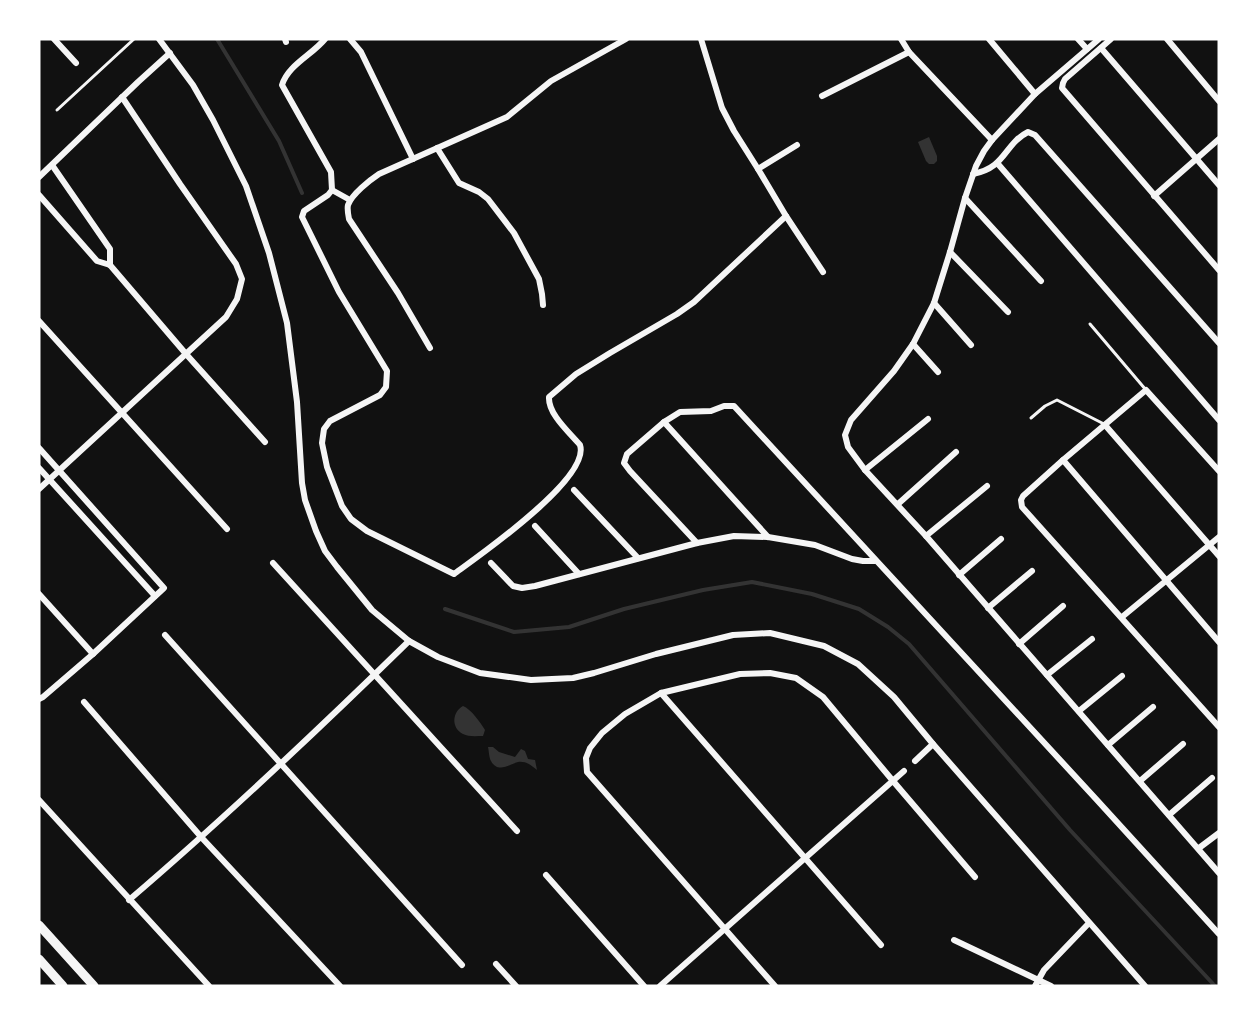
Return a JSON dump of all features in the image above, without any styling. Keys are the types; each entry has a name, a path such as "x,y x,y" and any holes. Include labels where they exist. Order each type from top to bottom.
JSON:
{"main road":[{"path":"39,925 94,986"},
{"path":"39,959 63,986"}],"street":[{"path":"54,39 76,63"},
{"path":"159,39 193,85 246,186 269,253 287,323 297,402 305,500 325,550 372,610 409,641 438,657 480,673 531,680 573,678 733,635 770,633 824,645 858,664 894,697 1145,986"},
{"path":"325,39 318,48 290,70 282,85 331,172 332,190"},
{"path":"350,39 361,52 413,159"},
{"path":"430,348 398,292 349,219 347,206 350,200 379,174 507,117 551,81 626,39"},
{"path":"701,39 722,108 734,132 823,272"},
{"path":"901,39 909,52 992,140"},
{"path":"990,39 1035,94"},
{"path":"1078,39 1087,49"},
{"path":"1099,39 1035,94 992,140 973,174 934,303 913,345 894,371 850,420 845,435 848,447 865,470 898,504 1219,873"},
{"path":"1111,39 1065,79 1062,88 1219,270"},
{"path":"1167,39 1219,101"},
{"path":"1101,48 1219,185"},
{"path":"822,96 909,52"},
{"path":"39,177 170,53"},
{"path":"39,489 226,317 237,299 242,279 236,264 122,97"},
{"path":"973,174 984,172 998,164 1020,136 1028,132 1035,135 1219,344"},
{"path":"1154,196 1219,139"},
{"path":"758,169 797,145"},
{"path":"437,148 459,183 488,199 514,233 539,279 543,305"},
{"path":"998,164 1219,420"},
{"path":"52,165 110,249 110,265"},
{"path":"332,190 350,200"},
{"path":"332,190 304,211 302,218 339,292 387,370 388,380 380,395 330,421 324,429 322,443 327,467 342,506 351,519 367,531 454,574 543,504 573,471 580,458 579,445 552,411 549,397 576,374 694,302 786,216"},
{"path":"39,195 97,261 110,265 265,442"},
{"path":"965,198 1041,281"},
{"path":"950,252 1008,312"},
{"path":"934,303 971,345"},
{"path":"39,321 227,529"},
{"path":"913,345 938,372"},
{"path":"1219,471 1146,390 1063,460 1021,500 1022,507 1219,727"},
{"path":"697,543 624,463 627,454 664,422 680,412 711,411 724,406 734,406 1219,934"},
{"path":"865,470 928,419"},
{"path":"664,422 768,537"},
{"path":"1105,425 1219,556"},
{"path":"39,448 164,588 93,654 39,699"},
{"path":"898,504 956,452"},
{"path":"1063,460 1219,642"},
{"path":"39,468 155,596"},
{"path":"926,536 987,486"},
{"path":"574,490 638,558"},
{"path":"535,526 579,574"},
{"path":"491,563 513,586 522,588 697,543 734,536 768,537 815,545 852,559 875,561"},
{"path":"1122,617 1219,537"},
{"path":"959,575 1001,540"},
{"path":"273,563 517,831"},
{"path":"988,608 1032,571"},
{"path":"39,594 93,654"},
{"path":"1019,644 1063,606"},
{"path":"165,635 462,965"},
{"path":"1047,675 1092,639"},
{"path":"129,900 202,838 282,764 409,641"},
{"path":"775,986 587,772 586,758 590,748 602,733 625,714 661,693 740,674 770,673 796,678 823,697 975,877"},
{"path":"1079,711 1122,676"},
{"path":"661,693 881,945"},
{"path":"84,702 202,838 340,986"},
{"path":"1108,745 1153,707"},
{"path":"915,761 933,744"},
{"path":"1140,781 1183,744"},
{"path":"660,986 904,771"},
{"path":"1169,815 1212,778"},
{"path":"39,800 208,986"},
{"path":"1199,848 1219,833"},
{"path":"546,875 644,986"},
{"path":"1037,983 1044,970 1089,923"},
{"path":"954,940 1037,983 1051,986"},
{"path":"496,964 516,986"}],"lane":[{"path":"57,110 134,39"},
{"path":"1090,324 1146,390"},
{"path":"1031,418 1045,406 1057,400 1105,425"}],"shaded area":[{"path":"929,137 937,156 934,164 926,161 918,142"},
{"path":"463,706 472,713 485,730 483,736 465,735 456,728 455,716"},
{"path":"488,747 515,757 521,749 525,751 528,759 535,760 537,770 521,762 497,767 490,760"}],"waterway":[{"path":"217,39 279,141 302,193"},
{"path":"445,609 514,632 569,627 624,609 703,590 752,582 812,594 859,609 888,627 909,644 1070,830 1215,986"}]}
